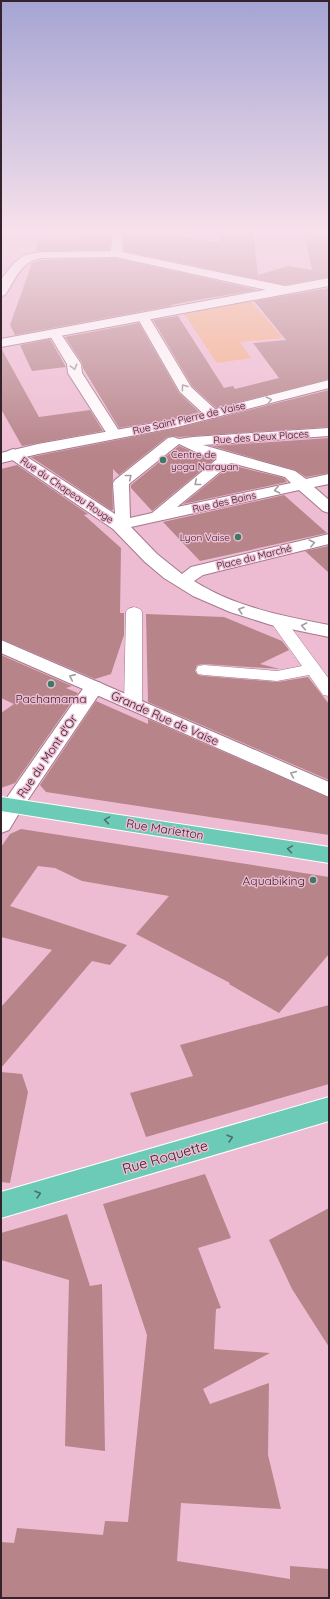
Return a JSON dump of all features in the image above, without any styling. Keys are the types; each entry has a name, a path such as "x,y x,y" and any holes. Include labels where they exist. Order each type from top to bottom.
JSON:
{"main road":[{"name":"Rue Marietton","path":"7,805 329,855"},
{"name":"Rue Roquette","path":"1,1205 329,1109"}],"street":[{"path":"1,343 213,304"},
{"path":"143,317 185,389 212,414"},
{"path":"55,334 74,364 75,373 114,434"},
{"name":"Rue Saint Pierre de Vaise","path":"7,456 114,434 177,423 329,384"},
{"path":"177,423 184,441"},
{"path":"152,428 165,438 184,441 205,451 227,458 290,474 329,508"},
{"name":"Rue des Deux Places","path":"184,441 329,432"},
{"name":"Rue du Chapeau Rouge","path":"2,441 7,456 85,500 119,525 151,558 182,582"},
{"path":"119,525 123,515 121,484 184,441"},
{"path":"155,517 227,458"},
{"name":"Rue des Bains","path":"119,525 329,479"},
{"name":"Place du Marché","path":"182,582 197,571 329,539"},
{"path":"182,582 199,592 236,608 278,621 329,631"},
{"path":"133,704 134,612"},
{"path":"278,621 329,691"},
{"name":"Grande Rue de Vaise","path":"1,646 329,790"},
{"path":"204,670 277,676 313,668"},
{"name":"Rue du Mont d'Or","path":"1,825 7,805 23,792 94,687"}],"shaded area":[{"path":"237,304 253,304 283,338 240,342 251,358 217,363 184,314"}],"building":[{"path":"18,304 178,304 15,335 10,325"},
{"path":"256,304 329,304 329,379 216,408 192,386 153,320 178,316 224,388 233,386 235,389 279,378 253,343 286,340"},
{"path":"139,323 179,393 199,412 177,418 119,428 83,368 82,363 65,337"},
{"path":"50,339 66,367 32,371 20,345"},
{"path":"1,348 39,417 90,410 103,431 22,446 1,409"},
{"path":"329,390 329,427 167,437 119,475 113,469 113,510 31,457 177,428"},
{"path":"329,438 329,473 306,477 295,470 212,446"},
{"path":"179,446 214,460 152,511 131,488 131,485"},
{"path":"17,465 88,514 84,515 121,548 120,613 124,613 124,635 111,674 95,679 1,639 1,469"},
{"path":"231,465 284,478 287,482 183,504"},
{"name":"Lyon Vaise","path":"284,495 327,533 200,561 163,522"},
{"path":"329,546 329,573 305,551"},
{"path":"146,614 224,617 282,641 289,650 260,664 280,669 204,664 197,665 195,671 198,675 204,676 277,682 308,677 329,704 329,780 148,702"},
{"path":"1,655 72,686 66,688 78,693 15,783 1,788 1,713 14,704 1,698"},
{"path":"96,701 148,724 148,719 329,798 329,835 46,792 40,785"},
{"path":"21,829 329,877 329,954 279,1013 229,984 230,983 136,934 169,896 82,881 55,868 38,866 10,906 127,945 110,965 92,961 1,1068 1,1007 52,950 1,937 1,847 10,834"},
{"path":"329,1005 329,1084 146,1137 130,1093 193,1076 180,1045"},
{"path":"1,1072 22,1074 28,1092 10,1183 1,1182"},
{"path":"205,1174 231,1238 198,1248 221,1308 216,1309 214,1349 270,1353 203,1389 210,1404 269,1383 268,1455 281,1509 181,1503 177,1561 290,1579 290,1566 329,1569 329,1598 1,1598 1,1542 14,1543 17,1528 103,1535 105,1521 128,1522 147,1335 103,1204"},
{"path":"329,1208 329,1347 292,1289 269,1240"},
{"path":"67,1214 90,1286 102,1284 105,1451 65,1446 69,1280 1,1260 1,1233"}],"place":[{"name":"Centre de yoga Narayan","path":"163,460"},
{"name":"Lyon Vaise","path":"238,537"},
{"name":"Pachamama","path":"51,684"},
{"name":"Aquabiking","path":"313,880"}]}
